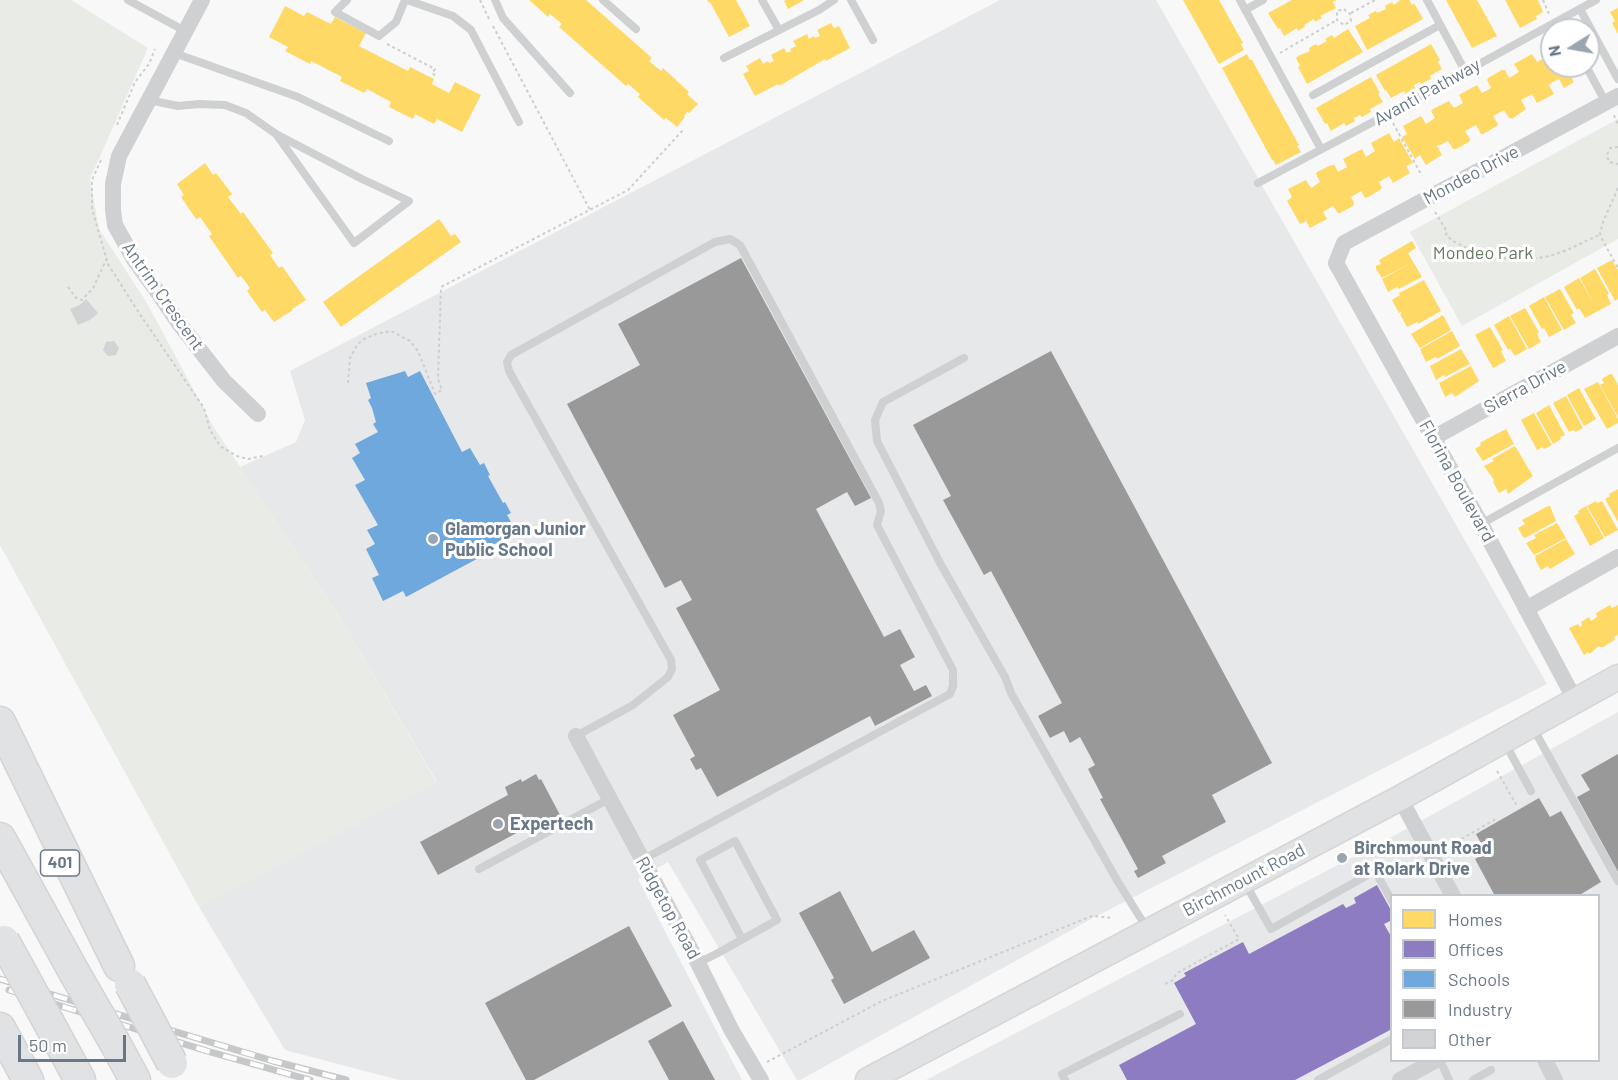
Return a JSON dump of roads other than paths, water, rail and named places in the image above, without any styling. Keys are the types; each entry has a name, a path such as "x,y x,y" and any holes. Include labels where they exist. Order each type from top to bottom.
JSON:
{"highway":[{"path":"0,722 125,975"},
{"name":"401","path":"0,760 125,975 177,1071"},
{"name":"401","path":"0,838 135,1080"},
{"path":"2,937 80,1080"},
{"path":"2,1031 28,1080"}],"main road":[{"name":"Birchmount Road","path":"868,1080 1400,798 1575,700 1617,680"}],"street":[{"name":"Antrim Crescent","path":"202,0 119,156 113,184 113,210 116,225 135,261 178,322 224,381 258,414"},
{"name":"Mondeo Drive","path":"1336,263 1344,243 1612,100"},
{"name":"Florina Boulevard","path":"1336,263 1575,700"},
{"name":"Sierra Drive","path":"1433,438 1618,336"},
{"path":"1526,609 1618,557"},
{"name":"Ridgetop Road","path":"576,736 732,1031 758,1074"},
{"path":"1400,798 1452,894"},
{"path":"1400,1080 1434,1062"},
{"path":"1546,1062 1555,1080"}],"lane":[{"path":"128,0 185,31"},
{"path":"347,0 335,12 379,36 396,22 406,0 453,16 471,30 519,122"},
{"path":"495,0 503,18 570,93"},
{"path":"603,0 636,29"},
{"path":"762,0 779,30"},
{"path":"724,58 819,10 834,0"},
{"path":"851,0 873,40"},
{"path":"1240,0 1321,149"},
{"path":"1245,9 1263,0"},
{"path":"1427,0 1465,71"},
{"name":"Avanti Pathway","path":"1564,18 1596,0"},
{"path":"1580,9 1618,79"},
{"path":"1313,95 1440,25"},
{"name":"Avanti Pathway","path":"1258,183 1540,31"},
{"path":"174,53 298,97 389,141"},
{"path":"1595,78 1612,100"},
{"path":"149,100 178,106 225,105 246,113 276,134 409,201 354,243 276,134"},
{"path":"576,736 633,705 668,677 672,669 671,660 509,370 507,362 511,355 715,242 730,239 740,245 879,503 881,511 877,525 952,670 953,686 950,694 642,860"},
{"path":"964,358 883,402 875,420 877,441 940,563 1005,677 1011,693 1118,882 1149,930"},
{"path":"1481,525 1618,448"},
{"path":"1532,725 1618,881"},
{"path":"1503,740 1531,791"},
{"path":"478,869 609,798"},
{"path":"698,963 777,920 735,841 700,860 742,939"},
{"path":"1243,881 1271,929 1375,871 1390,897"},
{"path":"1065,1080 1062,1074 1180,1014"},
{"path":"1318,1080 1390,1040"},
{"path":"1439,1062 1449,1080"},
{"path":"1473,1080 1491,1070"}],"railway":[{"path":"0,979 273,1061 346,1080"},
{"path":"9,990 310,1080"}],"place":[{"name":"Glamorgan Junior Public School","path":"433,539"},
{"name":"Expertech","path":"498,824"},
{"name":"Birchmount Road at Rolark Drive","path":"1342,858"}],"park label":[{"name":"Mondeo Park","path":"1483,253"}]}
